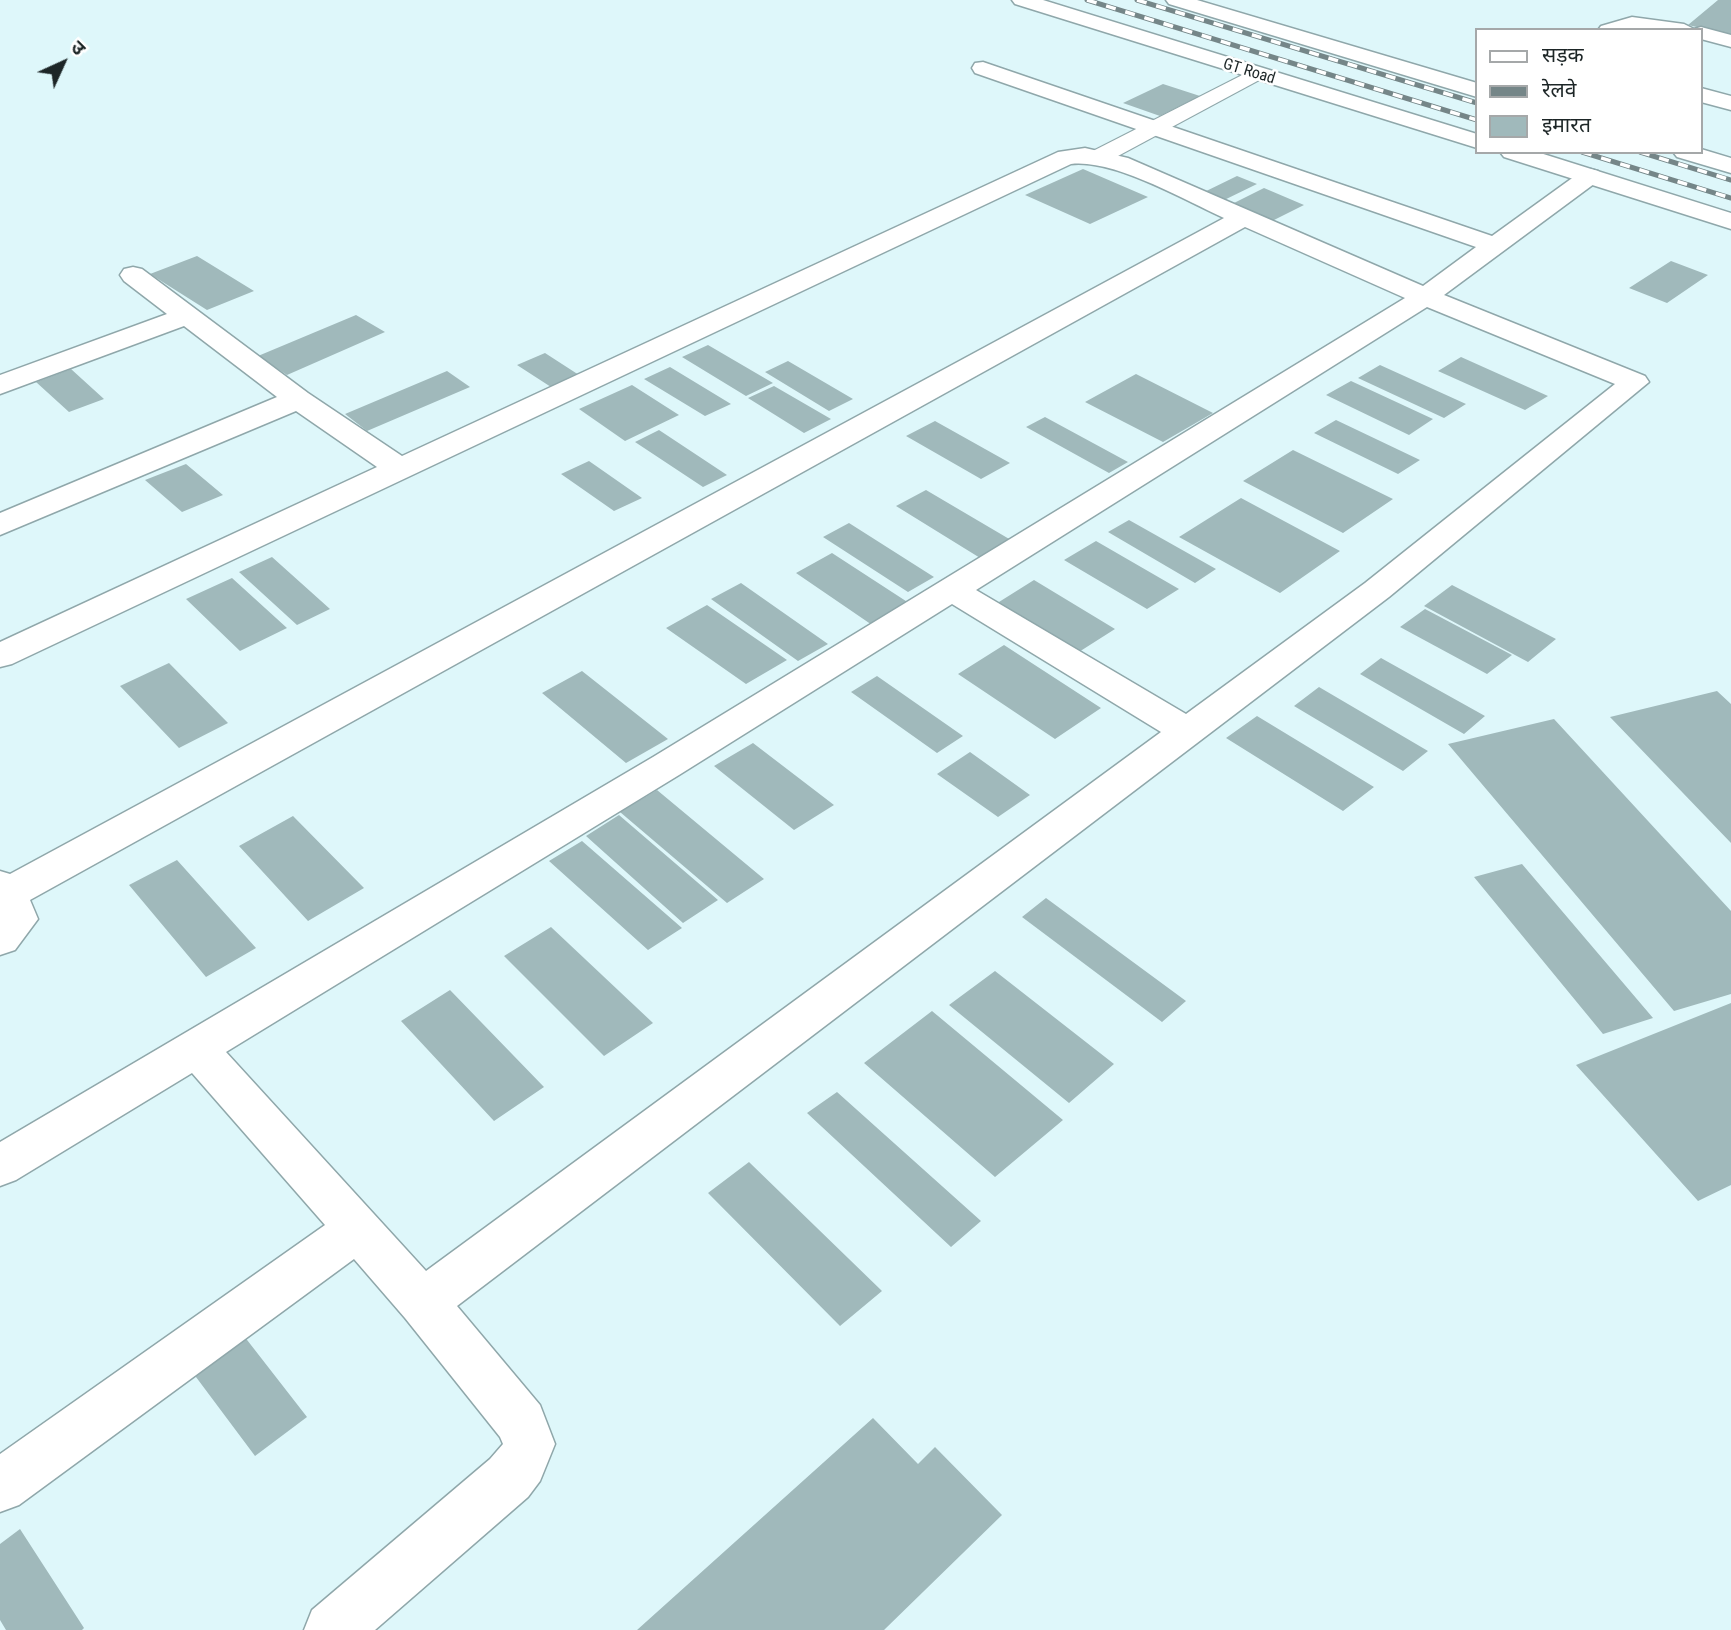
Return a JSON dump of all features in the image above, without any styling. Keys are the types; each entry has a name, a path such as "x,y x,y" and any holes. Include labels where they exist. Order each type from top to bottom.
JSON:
{"main road":[{"name":"GT Road","path":"1022,0 1476,141"},
{"path":"1176,0 1476,90"},
{"path":"1615,28 1632,23 1669,28"},
{"path":"1703,34 1731,41"},
{"path":"983,68 1494,245"},
{"path":"1354,103 1407,69"},
{"path":"1703,96 1731,103"},
{"path":"1518,154 1731,221"},
{"path":"1692,154 1731,166"},
{"path":"0,656 1066,157 1085,155 1120,163 1425,298 1635,382 1377,590 423,1302"},
{"path":"0,1166 666,766 1425,298 1590,176"},
{"path":"0,939 19,919 4,890 1243,218"},
{"path":"133,275 298,399 400,469"},
{"path":"0,385 186,316"},
{"path":"0,526 298,399"},
{"path":"952,590 1187,731"},
{"path":"196,1048 423,1302 522,1423 529,1444 521,1463 509,1478 332,1630"},
{"path":"0,1486 359,1228"}],"lane":[{"path":"1097,158 1256,74"}],"building":[{"path":"1718,0 1731,0 1731,35 1688,25"},
{"path":"1163,84 1200,96 1160,116 1123,103"},
{"path":"1083,169 1148,197 1090,224 1025,195"},
{"path":"1237,176 1257,184 1216,204 1196,196"},
{"path":"1264,188 1304,205 1268,223 1228,206"},
{"path":"197,256 254,291 207,310 150,274"},
{"path":"1671,261 1708,275 1667,303 1629,288"},
{"path":"356,315 385,332 287,375 258,356"},
{"path":"708,345 773,383 746,396 682,357"},
{"path":"545,353 579,375 551,387 517,365"},
{"path":"1461,357 1548,396 1525,410 1438,371"},
{"path":"788,361 853,399 829,411 765,372"},
{"path":"1380,365 1466,404 1444,418 1358,378"},
{"path":"670,367 731,404 705,416 644,379"},
{"path":"71,369 104,399 69,412 36,382"},
{"path":"447,371 470,387 367,431 345,414"},
{"path":"1136,374 1213,413 1163,442 1085,402"},
{"path":"1351,381 1433,419 1409,435 1326,395"},
{"path":"632,385 679,415 625,441 579,409"},
{"path":"774,386 831,419 804,433 748,398"},
{"path":"1045,417 1128,462 1109,473 1026,427"},
{"path":"1336,420 1420,460 1398,474 1314,433"},
{"path":"935,421 1010,463 981,479 906,436"},
{"path":"659,430 727,475 703,487 635,442"},
{"path":"1293,450 1393,499 1343,533 1243,481"},
{"path":"589,461 642,498 614,511 561,474"},
{"path":"186,464 223,495 182,512 145,480"},
{"path":"926,490 1016,543 985,561 896,506"},
{"path":"1241,498 1340,551 1280,593 1179,537"},
{"path":"1129,520 1216,569 1195,583 1108,532"},
{"path":"849,523 934,577 908,592 823,537"},
{"path":"1096,541 1179,589 1147,609 1064,560"},
{"path":"832,553 912,605 875,627 796,573"},
{"path":"272,557 330,609 297,625 239,572"},
{"path":"232,578 287,628 240,651 186,599"},
{"path":"1034,580 1115,629 1071,657 991,607"},
{"path":"741,583 828,644 798,661 711,599"},
{"path":"1452,585 1556,639 1528,662 1424,606"},
{"path":"707,605 787,660 746,684 666,628"},
{"path":"1425,609 1512,655 1487,674 1400,627"},
{"path":"1004,645 1101,708 1055,739 958,674"},
{"path":"1381,658 1485,716 1464,734 1360,674"},
{"path":"169,663 228,723 179,748 120,686"},
{"path":"582,671 668,739 626,763 542,693"},
{"path":"877,676 963,736 937,753 851,692"},
{"path":"1319,687 1428,751 1403,771 1294,706"},
{"path":"1717,691 1731,704 1731,843 1610,717"},
{"path":"1257,716 1374,787 1343,811 1226,738"},
{"path":"1554,719 1731,911 1731,994 1674,1011 1448,744"},
{"path":"753,743 834,805 794,830 714,766"},
{"path":"970,752 1030,795 998,817 937,774"},
{"path":"657,790 764,879 727,903 620,812"},
{"path":"619,815 718,900 683,923 586,836"},
{"path":"293,816 364,888 308,921 239,846"},
{"path":"582,841 682,928 648,950 549,861"},
{"path":"177,860 256,948 206,977 129,885"},
{"path":"1522,864 1653,1018 1603,1034 1474,877"},
{"path":"1046,898 1186,1001 1162,1022 1022,917"},
{"path":"551,927 653,1023 604,1056 504,956"},
{"path":"995,971 1114,1064 1069,1103 949,1005"},
{"path":"450,990 544,1087 494,1121 401,1021"},
{"path":"1731,1003 1731,1185 1698,1201 1576,1065"},
{"path":"932,1011 1063,1120 995,1177 864,1063"},
{"path":"837,1092 981,1221 951,1247 807,1113"},
{"path":"749,1162 882,1291 840,1326 708,1193"},
{"path":"244,1336 307,1417 255,1456 193,1373"},
{"path":"873,1418 918,1464 935,1447 1002,1515 884,1630 637,1630"},
{"path":"20,1529 84,1628 82,1630 6,1630 0,1620 0,1544"}],"railway":[{"path":"1087,0 1476,120"},
{"path":"1137,0 1476,103"},
{"path":"1588,154 1731,198"},
{"path":"1646,154 1731,180"}]}
